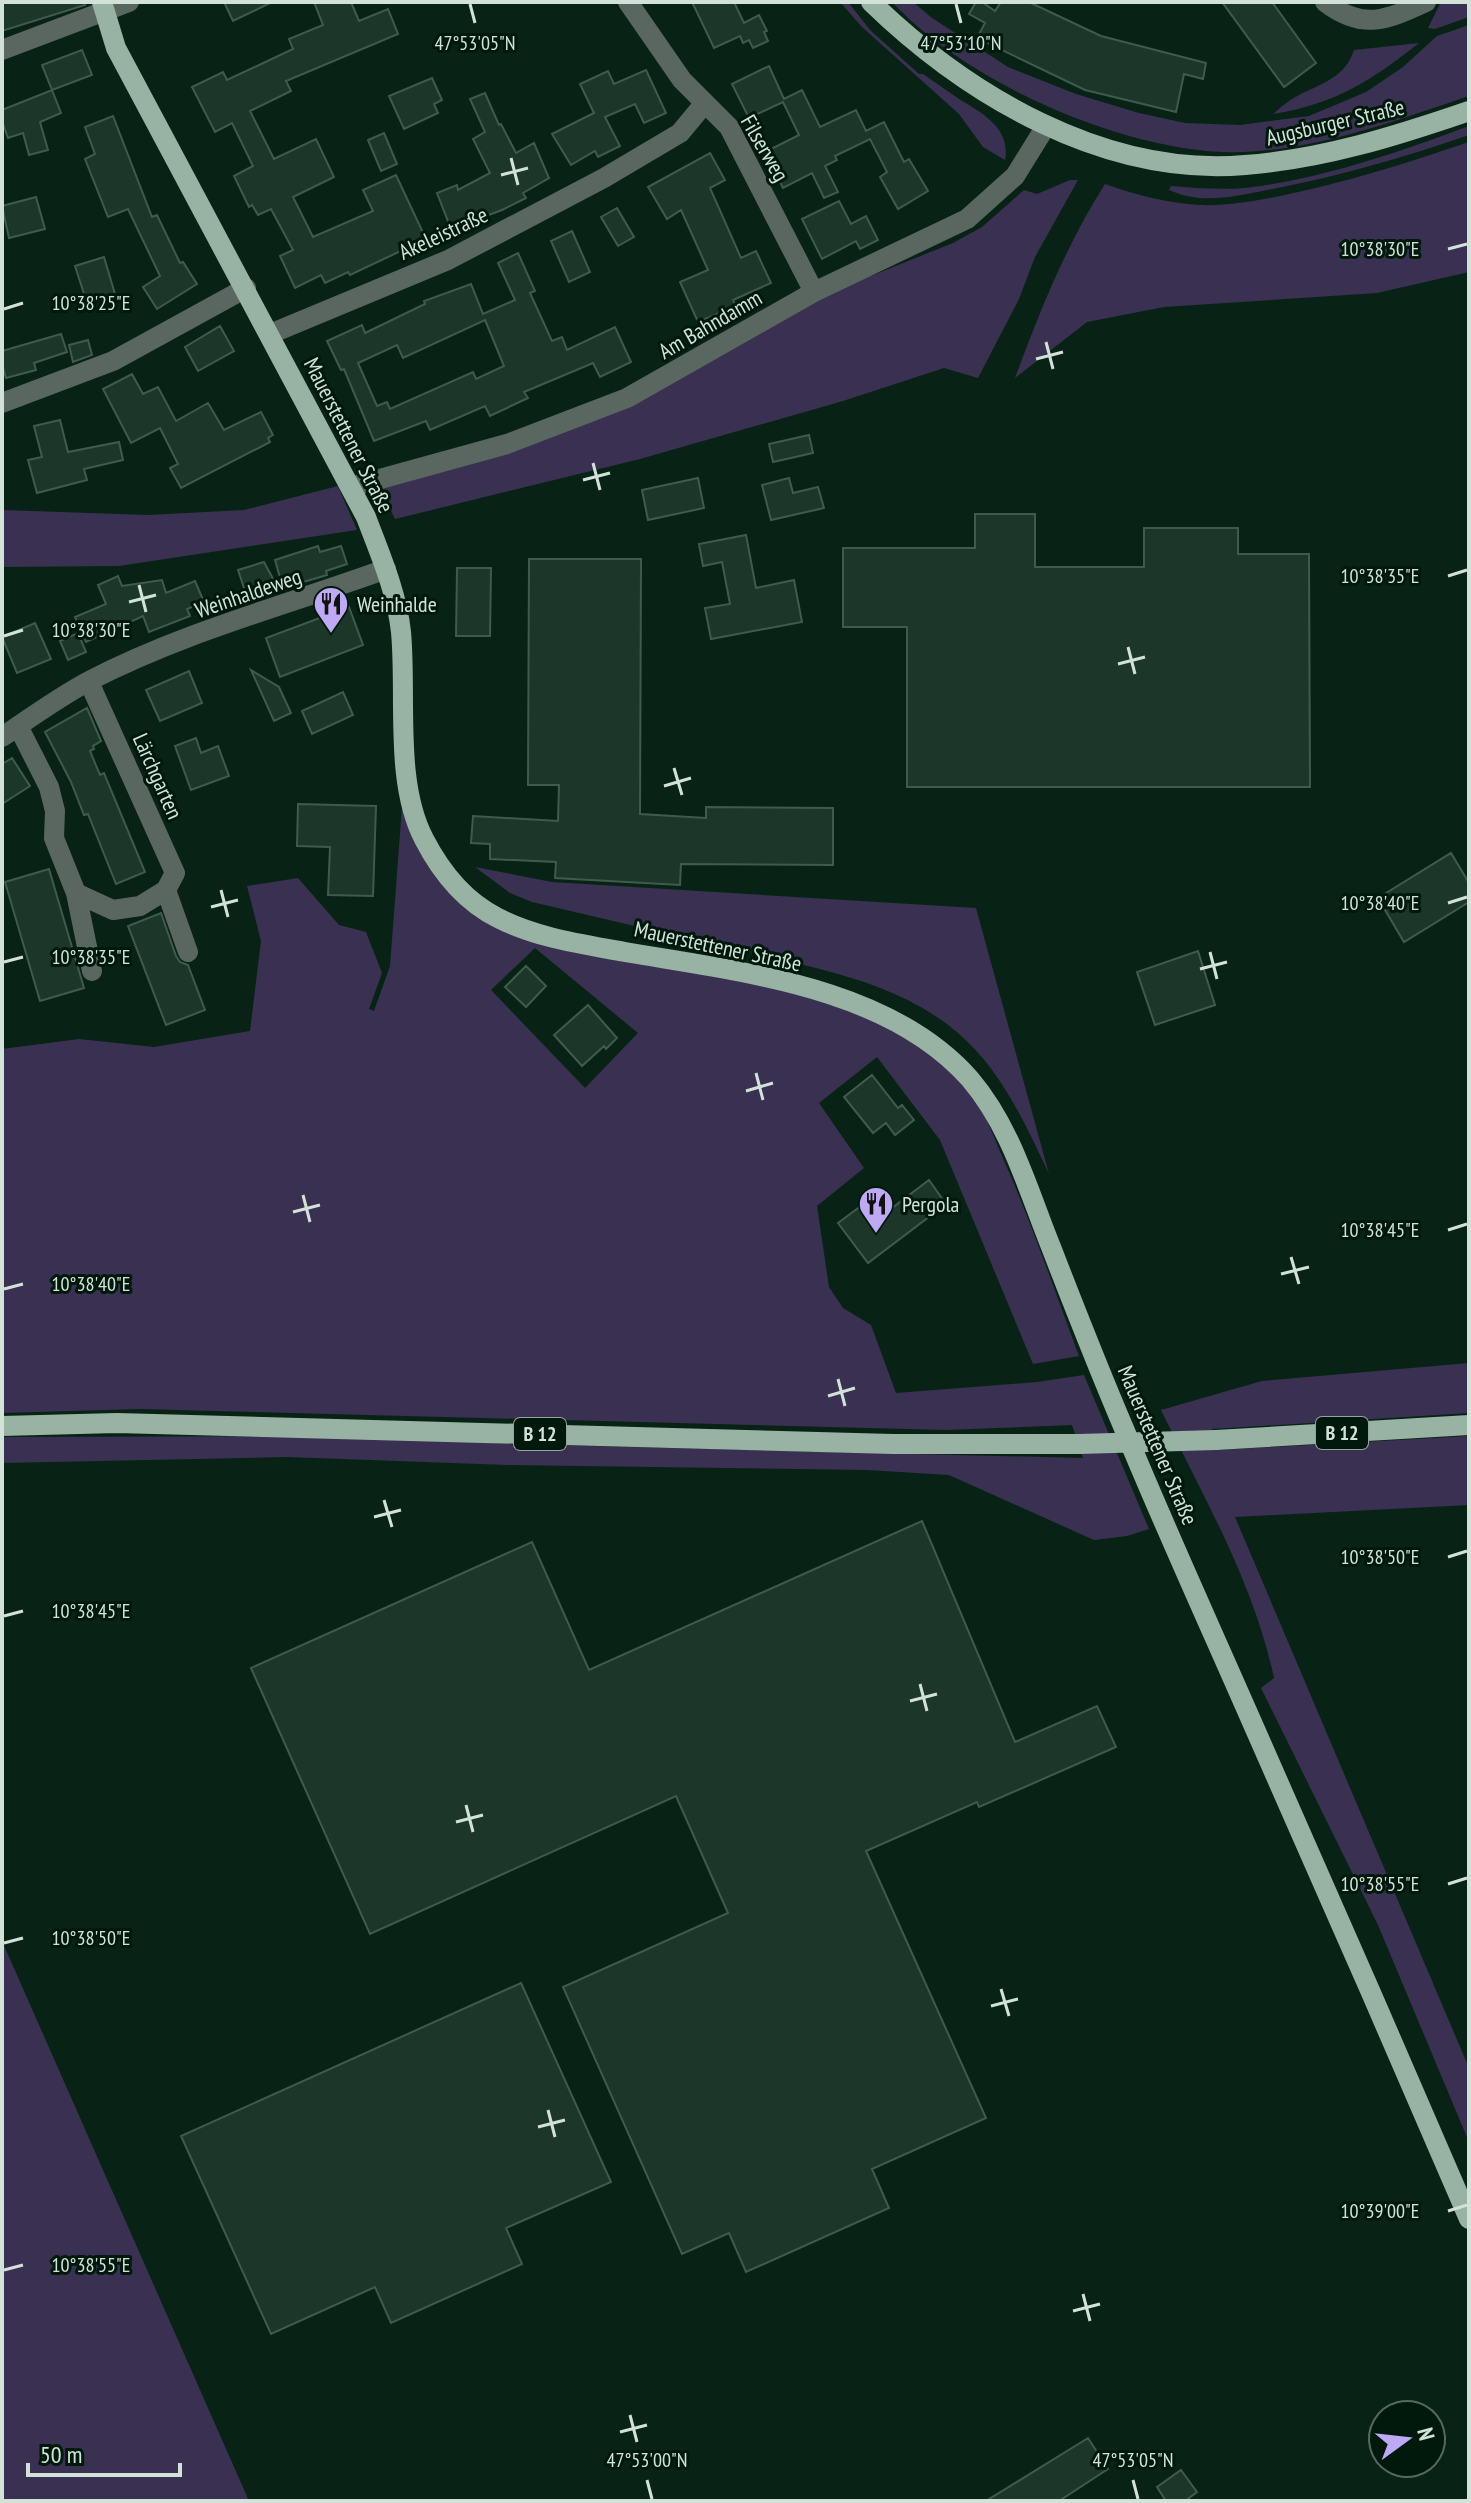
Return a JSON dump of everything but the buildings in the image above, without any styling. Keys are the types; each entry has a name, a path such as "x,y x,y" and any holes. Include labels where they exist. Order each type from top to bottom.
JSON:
{"main road":[{"name":"Augsburger Straße","path":"871,2 902,31 968,81 1046,126 1114,151 1179,165 1243,165 1311,157 1390,138 1469,111"},
{"name":"Mauerstettener Straße","path":"103,8 116,48 366,517 386,569 401,628 408,789 420,833 445,875 466,896 495,917 546,937 766,976 859,1005 905,1027 946,1056 970,1080 992,1110 1023,1173 1135,1456 1469,2219"},
{"name":"B 12","path":"2,1426 117,1423 893,1444 1079,1444 1216,1440 1469,1425"}],"street":[{"path":"2,50 103,8 129,2"},
{"name":"Filserweg","path":"628,2 682,80 729,127 814,292"},
{"path":"1325,2 1336,11 1359,21 1393,18 1426,2"},
{"name":"Akeleistraße","path":"270,334 448,260 604,178 680,133 704,104"},
{"name":"Am Bahndamm","path":"351,487 507,444 627,398 814,292 967,219 1015,176 1046,126"},
{"path":"2,403 113,361 246,288"},
{"name":"Weinhaldeweg","path":"10,732 89,682 209,630 386,569"},
{"name":"Lärchgarten","path":"89,682 175,873 166,890 188,952"},
{"path":"10,732 49,787 55,811 54,838 76,893 92,971"},
{"path":"76,893 113,910 140,906 166,890"}],"shaded area":[{"path":"840,2 848,2 870,30 919,74 993,123 1004,139 1005,160 983,147 959,114 862,27"},
{"path":"892,2 913,2 932,18 1008,67 1076,94 1185,123 1240,125 1309,116 1366,92 1403,67 1437,36 1469,25 1469,96 1358,132 1302,145 1244,152 1200,150 1152,142 1103,128 1007,87 963,61 924,32"},
{"path":"1441,2 1469,2 1469,17 1435,29 1428,28"},
{"path":"1419,43 1385,69 1351,89 1315,104 1273,114 1289,101 1335,76 1349,61 1354,50"},
{"path":"1469,126 1469,135 1369,166 1293,185 1217,198 1197,198 1169,190 1171,186 1217,189 1274,184 1330,172"},
{"path":"1469,142 1469,272 1377,293 1164,307 1087,322 1015,378 1066,255 1105,184 1176,202 1230,204 1328,185"},
{"path":"1070,180 1078,180 1035,257 1019,299 978,378 944,368 843,401 640,459 395,519 379,486 508,452 816,298 953,243 982,227 1024,190 1037,194"},
{"path":"338,486 357,530 119,566 2,567 2,510 148,515 244,510"},
{"path":"402,807 413,834 459,903 855,1010 900,1033 942,1061 966,1085 986,1119 1023,1205 1079,1356 1033,1364 940,1140 877,1057 819,1103 864,1168 817,1206 829,1287 843,1308 871,1325 896,1393 1037,1382 1084,1375 1149,1529 1127,1536 1094,1540 949,1475 867,1470 507,1465 287,1457 2,1463 2,1437 383,1436 508,1444 1083,1458 1072,1425 946,1430 140,1409 2,1413 2,1049 79,1039 154,1047 250,1031 261,941 247,886 298,878 339,925 366,932 382,973 369,1009 374,1011 390,966","holes":["535,948 638,1033 585,1088 491,990"]},
{"path":"475,867 552,882 976,908 1049,1174 1021,1117 987,1063 958,1033 908,1000 822,970 532,902 510,893"},
{"path":"1469,1363 1469,1413 1212,1429 1220,1450 1469,1436 1469,1505 1235,1517 1469,2068 1469,2142 1378,1925 1261,1688 1274,1678 1254,1608 1226,1541 1161,1410 1262,1381"},
{"path":"2,1941 249,2501 2,2501"}],"place":[{"name":"Weinhalde","path":"331,635"},
{"name":"Pergola","path":"876,1235"}]}
